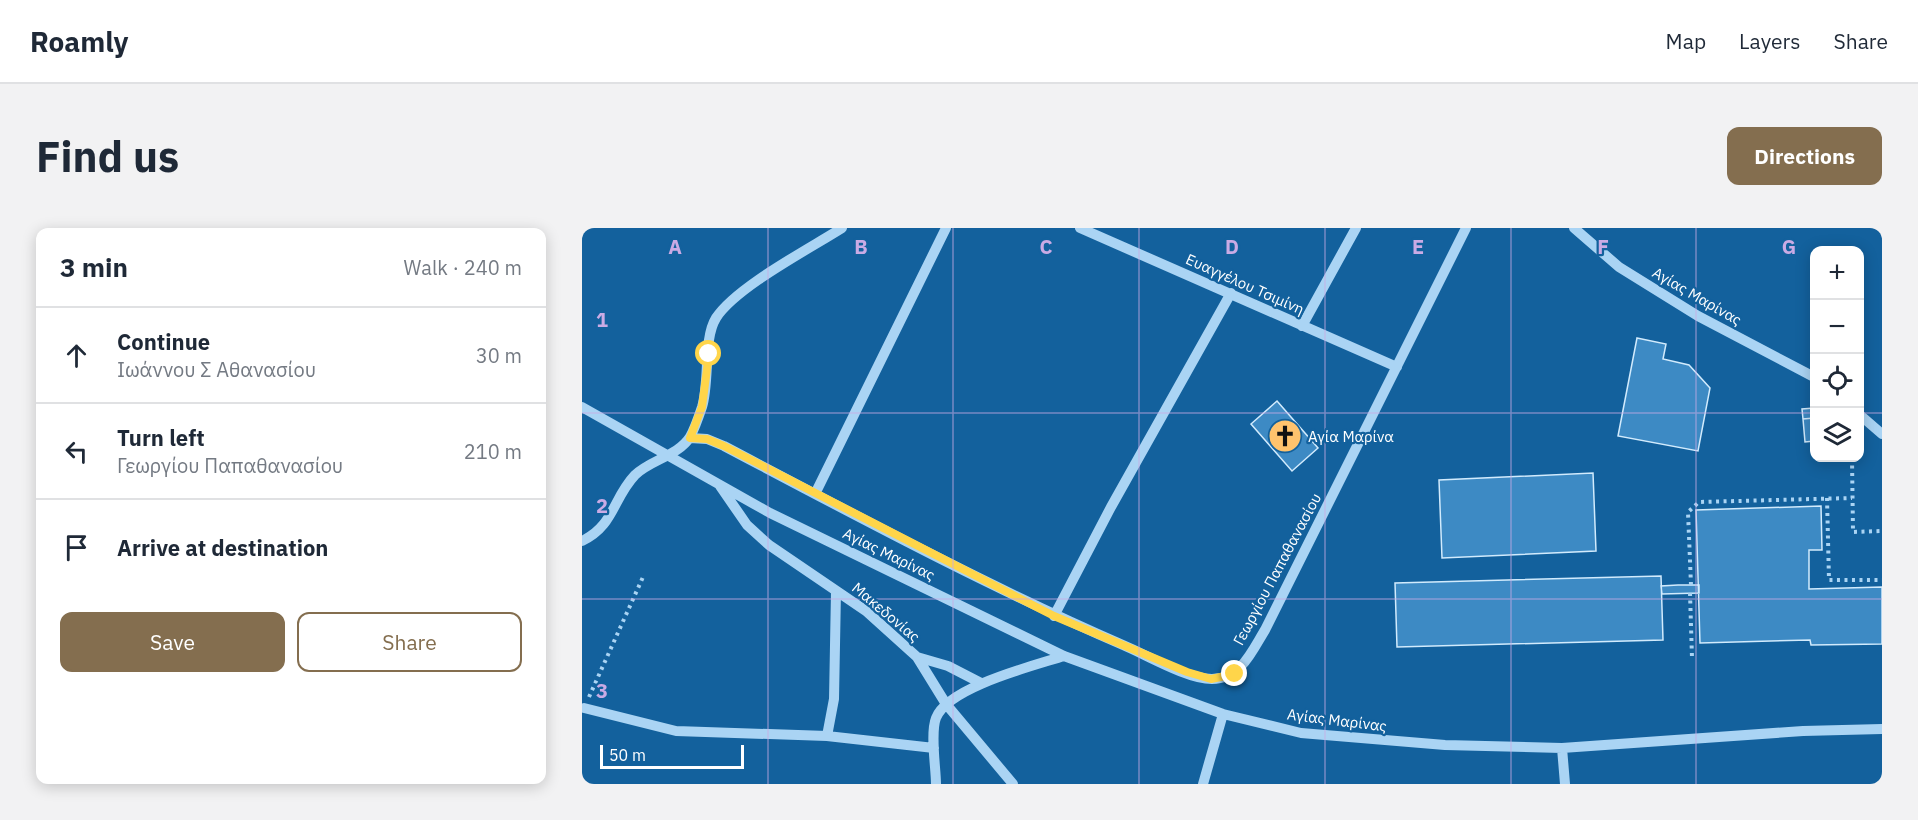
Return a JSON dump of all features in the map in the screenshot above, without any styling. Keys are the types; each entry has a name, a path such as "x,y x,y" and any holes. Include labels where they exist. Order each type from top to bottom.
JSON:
{"street":[{"path":"582,541 597,534 636,474 669,455 690,438 702,407 707,384 711,330 716,318 734,299 842,228"},
{"path":"815,494 946,228"},
{"name":"Ευαγγέλου Τσιμίνη","path":"1080,228 1397,367"},
{"path":"1302,326 1356,228"},
{"name":"Γεωργίου Παπαθανασίου","path":"690,438 707,439 724,446 1054,616 1187,672 1211,679 1235,674 1265,630 1466,228"},
{"name":"Αγίας Μαρίνας","path":"1574,228 1620,267 1659,292 1698,316 1810,374"},
{"path":"1054,616 1111,507 1231,293"},
{"name":"Αγίας Μαρίνας","path":"582,407 770,513 1064,656 1223,714 1301,734 1445,745 1562,748 1803,731 1882,729"},
{"path":"1864,418 1882,434"},
{"name":"Μακεδονίας","path":"719,484 747,525 769,544 866,611 916,657 946,704 1013,784"},
{"path":"827,736 834,699 836,591"},
{"path":"936,784 935,719 946,704 981,683 1064,656"},
{"path":"916,657 948,666 981,683"},
{"path":"584,708 676,730 827,736 934,748"},
{"path":"1203,784 1223,714"},
{"path":"1562,748 1565,784"}],"path":[{"path":"1852,462 1853,532 1882,531"},
{"path":"1827,498 1829,580 1882,580"},
{"path":"1690,585 1688,512 1699,502 1852,498"},
{"path":"584,708 643,577"},
{"path":"1690,593 1692,658"}],"building":[{"path":"1637,338 1666,344 1663,359 1689,365 1710,388 1698,451 1618,436"},
{"name":"Αγία Μαρίνα","path":"1277,401 1318,448 1292,471 1251,424"},
{"path":"1810,408 1810,418 1803,419 1802,409"},
{"path":"1810,418 1810,441 1805,442 1803,419"},
{"path":"1593,473 1596,551 1442,558 1439,480"},
{"path":"1821,506 1822,550 1809,550 1809,589 1882,587 1882,644 1811,645 1810,640 1700,643 1696,510"},
{"path":"1661,576 1663,640 1397,647 1395,583"},
{"path":"1699,585 1699,593 1662,594 1661,586"}],"place":[{"name":"Αγία Μαρίνα","path":"1285,436"}],"route":[{"path":"709,354 707,384 702,407 690,438 707,439 724,446 1054,616 1187,672 1211,679 1235,674"}]}
